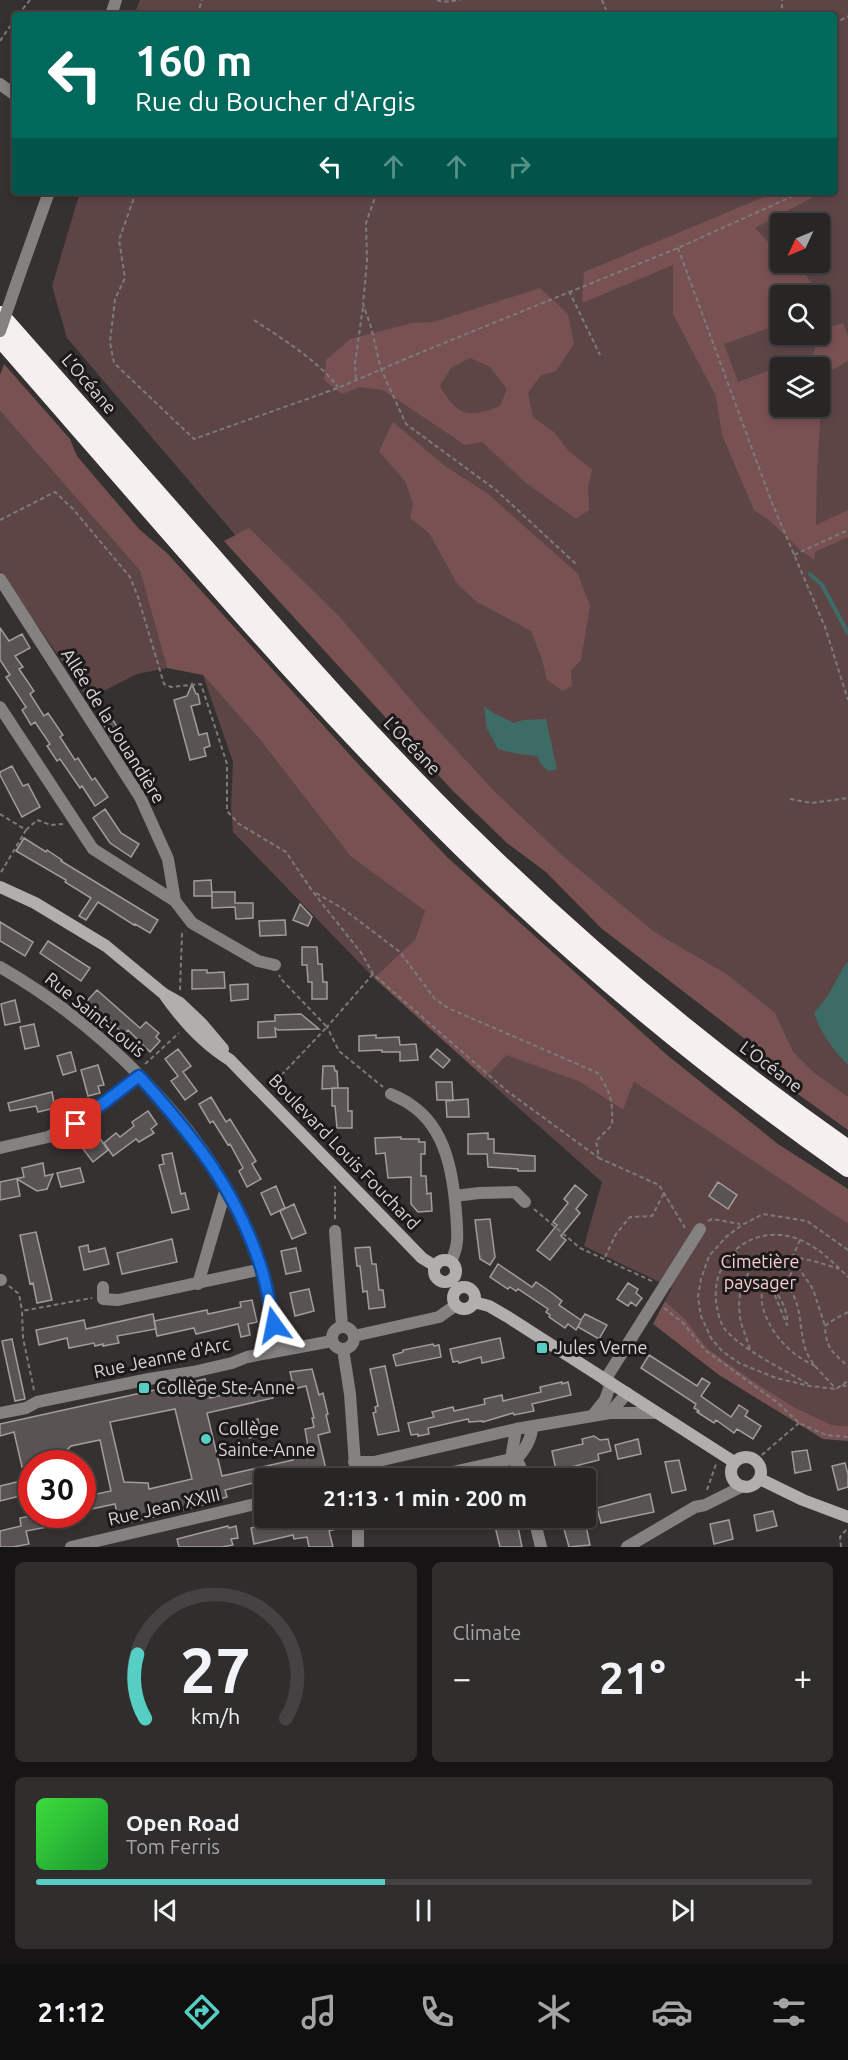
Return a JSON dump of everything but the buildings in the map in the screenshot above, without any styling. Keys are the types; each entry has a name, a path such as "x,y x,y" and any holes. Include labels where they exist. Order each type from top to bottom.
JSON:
{"highway":[{"name":"L’Océane","path":"0,315 321,679 467,832 570,929 658,1005 749,1077 848,1149"},
{"name":"L’Océane","path":"0,338 299,677 483,870 591,968 672,1036 773,1114 848,1168"}],"main road":[{"name":"Boulevard Louis Fouchard","path":"0,887 35,903 106,946 201,1023 230,1060"},
{"name":"Boulevard Louis Fouchard","path":"164,993 187,1025 230,1060 422,1258 435,1266 435,1276 443,1282 454,1301"},
{"path":"435,1266 444,1260 451,1261 456,1267 453,1280 443,1282"},
{"path":"456,1274 462,1279 466,1288 472,1292 474,1302"},
{"path":"466,1288 459,1288 454,1301 466,1308 474,1302"},
{"path":"474,1302 489,1306 508,1317 735,1462"},
{"path":"747,1456 756,1460 761,1468 760,1479 753,1485 743,1486 732,1477 735,1462 742,1457 747,1456"},
{"path":"760,1479 847,1520"}],"street":[{"path":"0,331 47,195"},
{"name":"Allée de la Jouandière","path":"0,579 4,595 140,797 168,859 175,901"},
{"path":"0,707 93,849 175,901 192,923 258,961 275,965"},
{"name":"Rue Saint-Louis","path":"1,969 25,981 90,1030 138,1074 195,1141 226,1188 244,1222 262,1269 280,1350"},
{"path":"0,1148 48,1137 76,1124 138,1074"},
{"path":"391,1094 412,1105 431,1125 450,1161 458,1243 451,1261"},
{"path":"198,1284 226,1188"},
{"path":"455,1196 515,1192 525,1202"},
{"path":"593,1415 603,1405 608,1382 700,1229"},
{"path":"335,1231 342,1326"},
{"path":"103,1293 118,1300 262,1269"},
{"path":"354,1336 439,1317 454,1301"},
{"path":"342,1326 352,1330 354,1336 351,1346 343,1349 336,1347 332,1341 334,1331 342,1326"},
{"name":"Rue Jeanne d'Arc","path":"0,1413 26,1408 37,1402 149,1378 193,1372 280,1350 332,1341"},
{"path":"343,1349 349,1385 355,1468"},
{"path":"610,1413 627,1393"},
{"path":"354,1462 374,1462 516,1429 593,1415 657,1413"},
{"path":"475,1468 513,1460 522,1453 532,1436 532,1426"},
{"path":"513,1460 516,1429"},
{"path":"513,1460 521,1468"},
{"path":"627,1547 695,1507 705,1505 743,1486"},
{"name":"Rue Jean XXIII","path":"71,1547 254,1504"},
{"path":"358,1528 358,1547"},
{"path":"536,1528 541,1547"}],"path":[{"path":"20,12 30,0"},
{"path":"437,0 442,2 460,0"},
{"path":"0,41 12,23"},
{"path":"135,195 119,240 125,278 115,299 110,342 114,363 194,439 356,380 678,248 795,195"},
{"path":"356,380 355,363 367,262 366,223 377,195"},
{"path":"678,248 772,502 825,627 848,699"},
{"path":"569,291 600,355"},
{"path":"363,304 381,369 406,423 496,490 576,564"},
{"path":"254,320 299,350 326,372 338,387"},
{"path":"0,520 55,492 73,509 130,577 164,684 171,687 201,684 227,764 227,811 239,824 286,852 362,954 373,974 507,1091 599,1158 659,1185 693,1241"},
{"path":"794,555 848,530"},
{"path":"790,799 812,803 848,798"},
{"path":"0,814 26,830"},
{"path":"0,874 26,830 37,820 51,825 76,823"},
{"path":"313,891 342,908 400,952 435,999 448,1008 598,1074 609,1089 612,1105 612,1125 596,1141 599,1158"},
{"path":"180,993 182,934 192,923"},
{"path":"275,965 282,980 327,1027 339,1051 391,1094"},
{"path":"271,1086 373,974"},
{"path":"138,1074 187,1025"},
{"path":"335,1231 334,1191 338,1172"},
{"path":"604,1258 616,1234 630,1217 652,1216 664,1193"},
{"path":"525,1202 580,1248 664,1287"},
{"path":"848,1250 807,1221 763,1214 726,1237 709,1256 700,1279 698,1297 701,1316 711,1338 722,1352 739,1363 776,1378 810,1386 836,1389 848,1381"},
{"path":"700,1229 704,1223 712,1219 742,1225"},
{"path":"810,1386 735,1339 723,1326 714,1294 717,1281 722,1267 735,1251 750,1239 762,1235 777,1235 809,1244 848,1276"},
{"path":"792,1258 800,1240"},
{"path":"735,1251 751,1269"},
{"path":"750,1349 741,1321 739,1292 751,1269 758,1263 773,1258 792,1258 814,1261 842,1270"},
{"path":"792,1258 813,1289 830,1350 848,1366"},
{"path":"786,1283 796,1263"},
{"path":"815,1366 784,1345 773,1327 761,1301 761,1290 769,1281 779,1279 786,1283 797,1302 805,1347 815,1366 836,1389"},
{"path":"0,1280 19,1294 23,1338 37,1402"},
{"path":"769,1281 786,1325 788,1319 778,1293 773,1289"},
{"path":"22,1311 89,1298 103,1293"},
{"path":"655,1303 683,1323 705,1350 720,1363 748,1380 799,1423 825,1435 848,1437"},
{"path":"825,1326 848,1312"},
{"path":"842,1385 848,1387"},
{"path":"756,1460 799,1423"},
{"path":"695,1507 707,1492 720,1454"},
{"path":"841,1547 840,1537 847,1520"}],"green space":[{"path":"140,0 848,0 848,1108 731,1022 284,592 67,338 52,286 79,195 837,195 837,12 135,12"},
{"path":"0,411 140,571 167,668 137,674 88,699 0,571"},
{"path":"203,675 261,741 351,857 425,911 415,939 374,978 233,832 231,807 233,762"},
{"name":"Cimetière paysager","path":"505,1054 578,1081 623,1110 634,1082 848,1224 848,1426 832,1425 794,1407 753,1381 707,1348 684,1318 665,1301 672,1288 584,1246 602,1182 485,1078"}],"shaded area":[{"path":"769,195 817,195 783,213 770,213 770,220 755,228 770,244 770,273 804,273 813,285 770,285 770,328 724,344 738,382 770,370 770,417 820,417 816,525 848,510 848,537 815,552 814,560 754,510 722,435 716,396 673,314 673,265 582,303 584,272"},
{"path":"540,288 568,314 574,344 556,371 541,375 528,393 533,417 554,432 567,449 592,470 588,486 589,510 576,519 526,483 482,442 465,445 383,390 360,387 342,394 324,380 326,360 350,339 412,323 434,322","holes":["470,358 490,367 507,389 500,406 480,412 465,412 452,404 440,386 451,368"]},
{"path":"843,323 848,336 848,361 830,371 830,357 812,357 817,345 830,345 830,327"},
{"path":"4,364 70,439 77,456 140,530 168,554 360,766 448,858 667,1055 778,1144 848,1189 848,1224 634,1082 623,1110 578,1081 506,1055 485,1078 374,978 415,939 425,911 351,857 261,741 203,675 167,668 140,571 0,411 0,375"},
{"path":"393,422 445,466 487,493 578,574 590,606 581,660 571,670 572,686 563,691 547,680 531,631 477,602 458,585 429,533 410,518 413,504 405,481 379,451"},
{"path":"249,528 337,614 424,715 495,792 563,856 653,931 728,975 775,1013 793,1052 813,1072 848,1097 848,1130 774,1077 758,1049 601,928 546,872 507,843 452,790 224,541"},
{"path":"665,1301 684,1318 707,1348 753,1381 794,1407 832,1425 848,1426 848,1441 823,1439 719,1375 653,1324"}],"water":[{"path":"484,706 514,723 523,720 546,719 557,769 549,771 542,766 537,756 498,749 487,729"},
{"path":"848,963 848,1065 828,1041 814,1013 827,997"}],"waterway":[{"path":"810,574 822,585 848,633"}],"place":[{"name":"Jules Verne","path":"542,1348"},
{"name":"Collège Ste-Anne","path":"144,1388"},
{"name":"Collège Sainte-Anne","path":"206,1439"}],"route":[{"path":"76,1124 139,1076 195,1141 226,1188 244,1222 262,1269 274,1325"}]}
